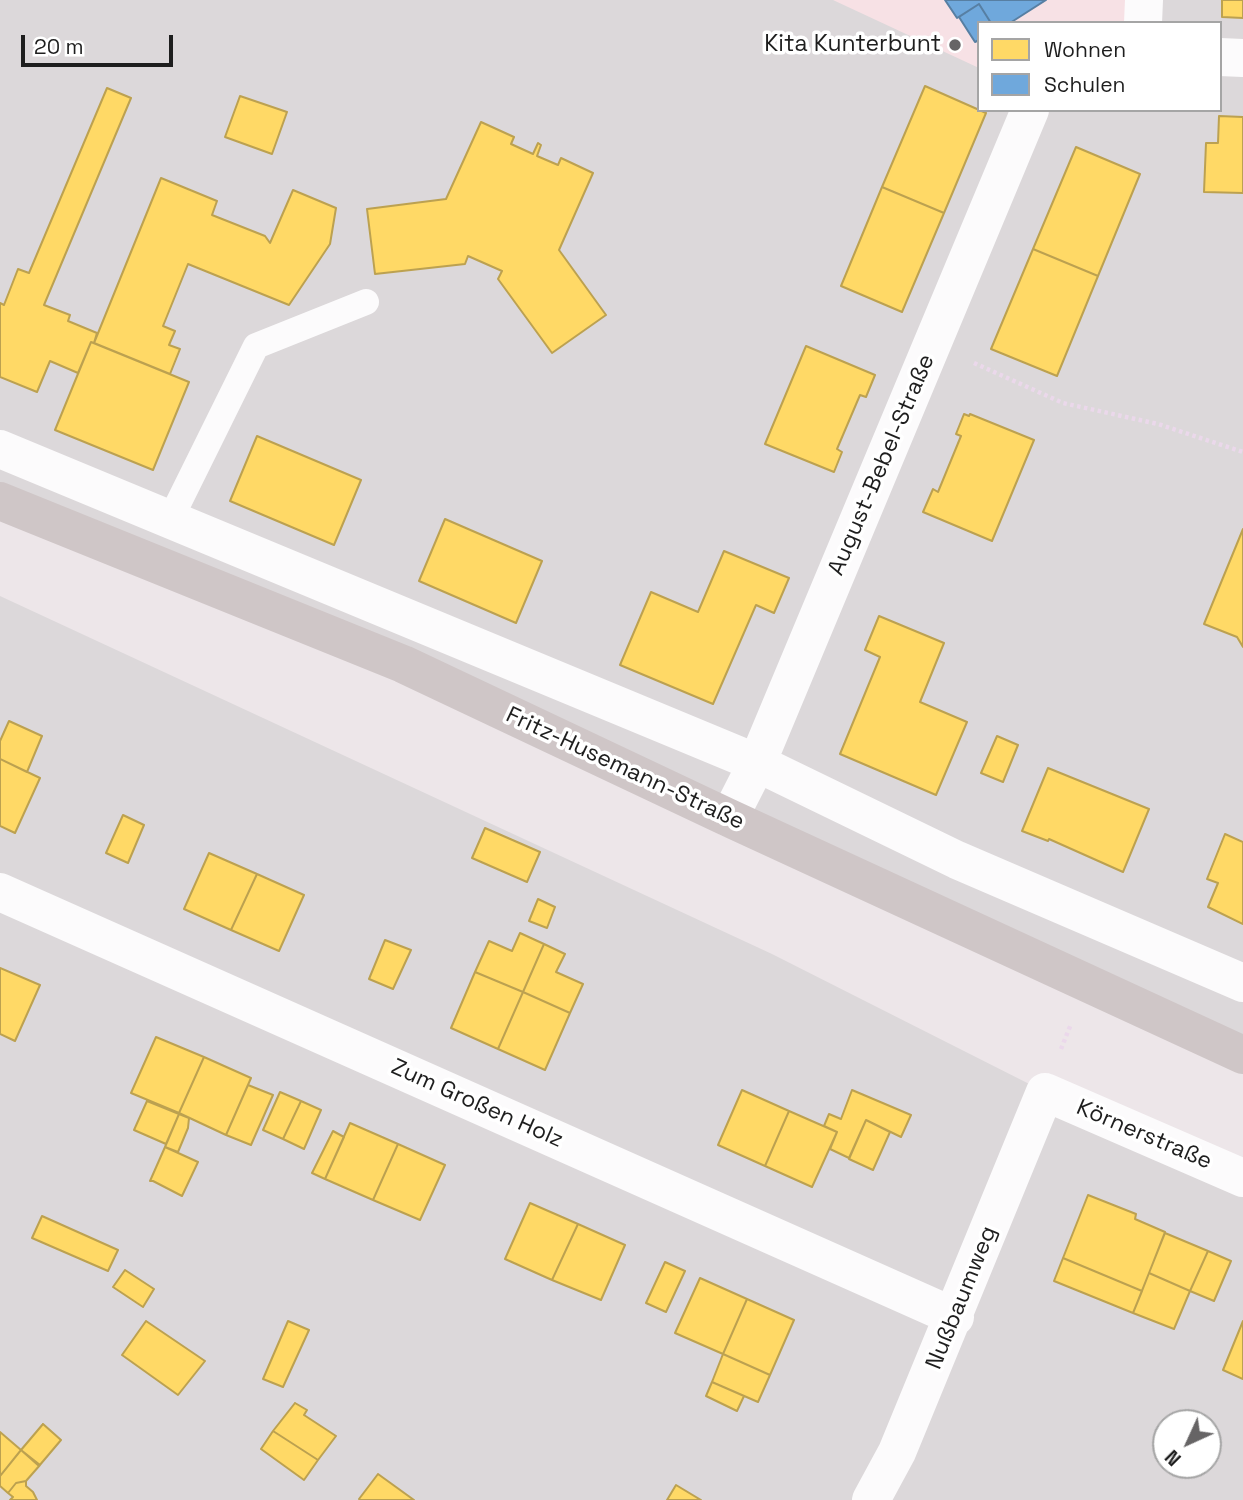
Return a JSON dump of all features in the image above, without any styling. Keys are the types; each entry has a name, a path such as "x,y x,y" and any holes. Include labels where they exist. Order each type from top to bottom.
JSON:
{"street":[{"path":"1143,21 1144,0"},
{"path":"1222,57 1243,58"},
{"name":"August-Bebel-Straße","path":"729,818 757,763 1029,112"},
{"path":"0,449 757,763 957,860 1243,983"},
{"name":"Fritz-Husemann-Straße","path":"0,501 403,664 1243,1055"},
{"name":"Zum Großen Holz","path":"0,892 955,1317"},
{"name":"Nußbaumweg","path":"871,1500 897,1452 955,1317 1045,1092"},
{"name":"Körnerstraße","path":"1045,1092 1243,1178"}],"lane":[{"path":"170,520 256,346 366,302"}],"path":[{"path":"932,343 1063,403 1158,424 1243,452"}],"shaded area":[{"path":"0,0 1243,0 1243,1047 0,493"},
{"name":"Kita Kunterbunt","path":"833,0 1126,0 1127,21 977,21 977,67"},
{"path":"0,596 772,954 1243,1192 1243,1500 0,1500"}],"building: Wohnen":[{"path":"1222,0 1243,0 1243,18 1222,17"},
{"path":"925,86 977,109 977,112 986,113 944,213 882,187"},
{"path":"107,88 131,98 44,305 70,315 68,321 97,333 78,373 50,361 37,392 0,377 0,303 4,305 18,269 29,273"},
{"path":"240,96 287,112 272,154 225,137"},
{"path":"1219,116 1243,117 1243,193 1204,192 1206,143 1218,143"},
{"path":"481,122 514,137 511,144 533,154 538,143 541,145 537,156 558,165 561,158 593,173 559,250 606,315 552,353 498,279 502,271 468,256 465,264 375,274 367,209 446,199"},
{"path":"1076,147 1140,174 1098,276 1033,249"},
{"path":"161,178 217,201 212,215 265,236 270,243 293,190 336,208 330,244 289,305 188,264 163,326 175,331 169,345 180,349 170,374 94,343"},
{"path":"882,187 944,213 902,312 841,286"},
{"path":"1033,249 1098,276 1057,376 991,349"},
{"path":"91,342 189,382 153,470 55,430"},
{"path":"806,346 875,375 866,397 860,395 837,449 842,452 834,472 765,444"},
{"path":"964,414 1034,440 992,541 923,512 933,489 938,492 961,436 956,434"},
{"path":"257,436 361,480 334,545 230,501"},
{"path":"445,519 542,561 516,623 419,581"},
{"path":"1243,529 1243,647 1237,637 1204,624"},
{"path":"724,551 789,578 774,613 756,605 713,704 620,665 651,592 698,612"},
{"path":"879,616 944,643 920,702 967,722 936,795 840,754 880,657 865,650"},
{"path":"9,721 42,736 27,772 0,759 0,741"},
{"path":"997,736 1018,745 1003,782 981,773"},
{"path":"0,759 40,778 15,833 0,826"},
{"path":"1048,768 1149,809 1123,872 1049,839 1048,841 1022,831"},
{"path":"123,815 144,825 128,863 106,853"},
{"path":"485,828 540,852 527,882 472,858"},
{"path":"1225,834 1243,842 1243,924 1208,907 1218,883 1207,879"},
{"path":"209,853 257,874 231,930 184,909"},
{"path":"257,874 304,895 279,951 231,930"},
{"path":"538,899 555,907 547,928 529,921"},
{"path":"520,933 544,944 523,992 475,972 489,941 512,951"},
{"path":"385,940 411,950 393,989 369,979"},
{"path":"544,944 565,954 556,972 583,984 570,1013 523,992"},
{"path":"0,968 40,985 15,1041 0,1034"},
{"path":"475,972 523,992 498,1049 451,1028"},
{"path":"523,992 570,1013 545,1070 498,1049"},
{"path":"156,1037 204,1057 179,1113 131,1093"},
{"path":"204,1057 251,1078 226,1135 179,1113"},
{"path":"248,1085 273,1095 251,1145 226,1135"},
{"path":"742,1090 789,1111 765,1166 718,1145"},
{"path":"852,1090 911,1115 901,1137 866,1120 849,1158 830,1149 837,1132 824,1126 829,1114 841,1119"},
{"path":"280,1092 301,1101 283,1139 263,1130"},
{"path":"147,1101 179,1114 166,1144 134,1130"},
{"path":"301,1101 321,1110 304,1149 283,1139"},
{"path":"789,1111 837,1132 812,1187 765,1166"},
{"path":"179,1114 189,1118 188,1128 178,1152 165,1147"},
{"path":"866,1120 890,1132 873,1170 849,1159"},
{"path":"350,1123 398,1144 373,1200 325,1179"},
{"path":"333,1131 344,1137 325,1179 312,1173"},
{"path":"398,1144 445,1165 420,1220 373,1200"},
{"path":"165,1147 198,1162 182,1196 150,1181"},
{"path":"1088,1195 1136,1214 1135,1219 1165,1232 1142,1291 1063,1258"},
{"path":"530,1203 578,1224 552,1280 505,1259"},
{"path":"42,1216 118,1250 108,1271 32,1238"},
{"path":"578,1224 625,1245 601,1300 552,1280"},
{"path":"1165,1233 1208,1251 1190,1291 1149,1273"},
{"path":"1208,1251 1231,1261 1214,1301 1190,1291"},
{"path":"1063,1258 1142,1291 1133,1313 1054,1281"},
{"path":"665,1262 685,1271 666,1312 646,1303"},
{"path":"125,1270 154,1289 143,1307 113,1287"},
{"path":"1149,1273 1190,1291 1174,1329 1133,1313"},
{"path":"700,1278 747,1299 723,1354 675,1333"},
{"path":"747,1299 794,1320 770,1375 723,1354"},
{"path":"146,1321 205,1361 178,1395 122,1355"},
{"path":"288,1321 309,1330 283,1387 263,1379"},
{"path":"1243,1321 1243,1379 1223,1370"},
{"path":"723,1354 770,1375 758,1402 712,1382"},
{"path":"712,1382 744,1396 737,1411 706,1396"},
{"path":"295,1403 307,1410 304,1415 336,1436 318,1460 273,1431"},
{"path":"43,1424 61,1440 39,1466 21,1450"},
{"path":"273,1431 318,1460 304,1480 261,1449"},
{"path":"0,1432 21,1450 0,1476"},
{"path":"21,1450 40,1465 26,1481 16,1483 8,1493 0,1486 0,1476"},
{"path":"378,1474 414,1500 360,1500"},
{"path":"26,1481 26,1486 37,1500 10,1500 13,1497 8,1493 16,1483"},
{"path":"676,1485 701,1500 667,1500"}],"building: Schulen":[{"path":"945,0 1046,0 1013,21 990,21 979,4 957,18"},
{"path":"979,4 990,21 977,21 975,42 959,17"}],"place":[{"name":"Kita Kunterbunt","path":"955,45"}]}
